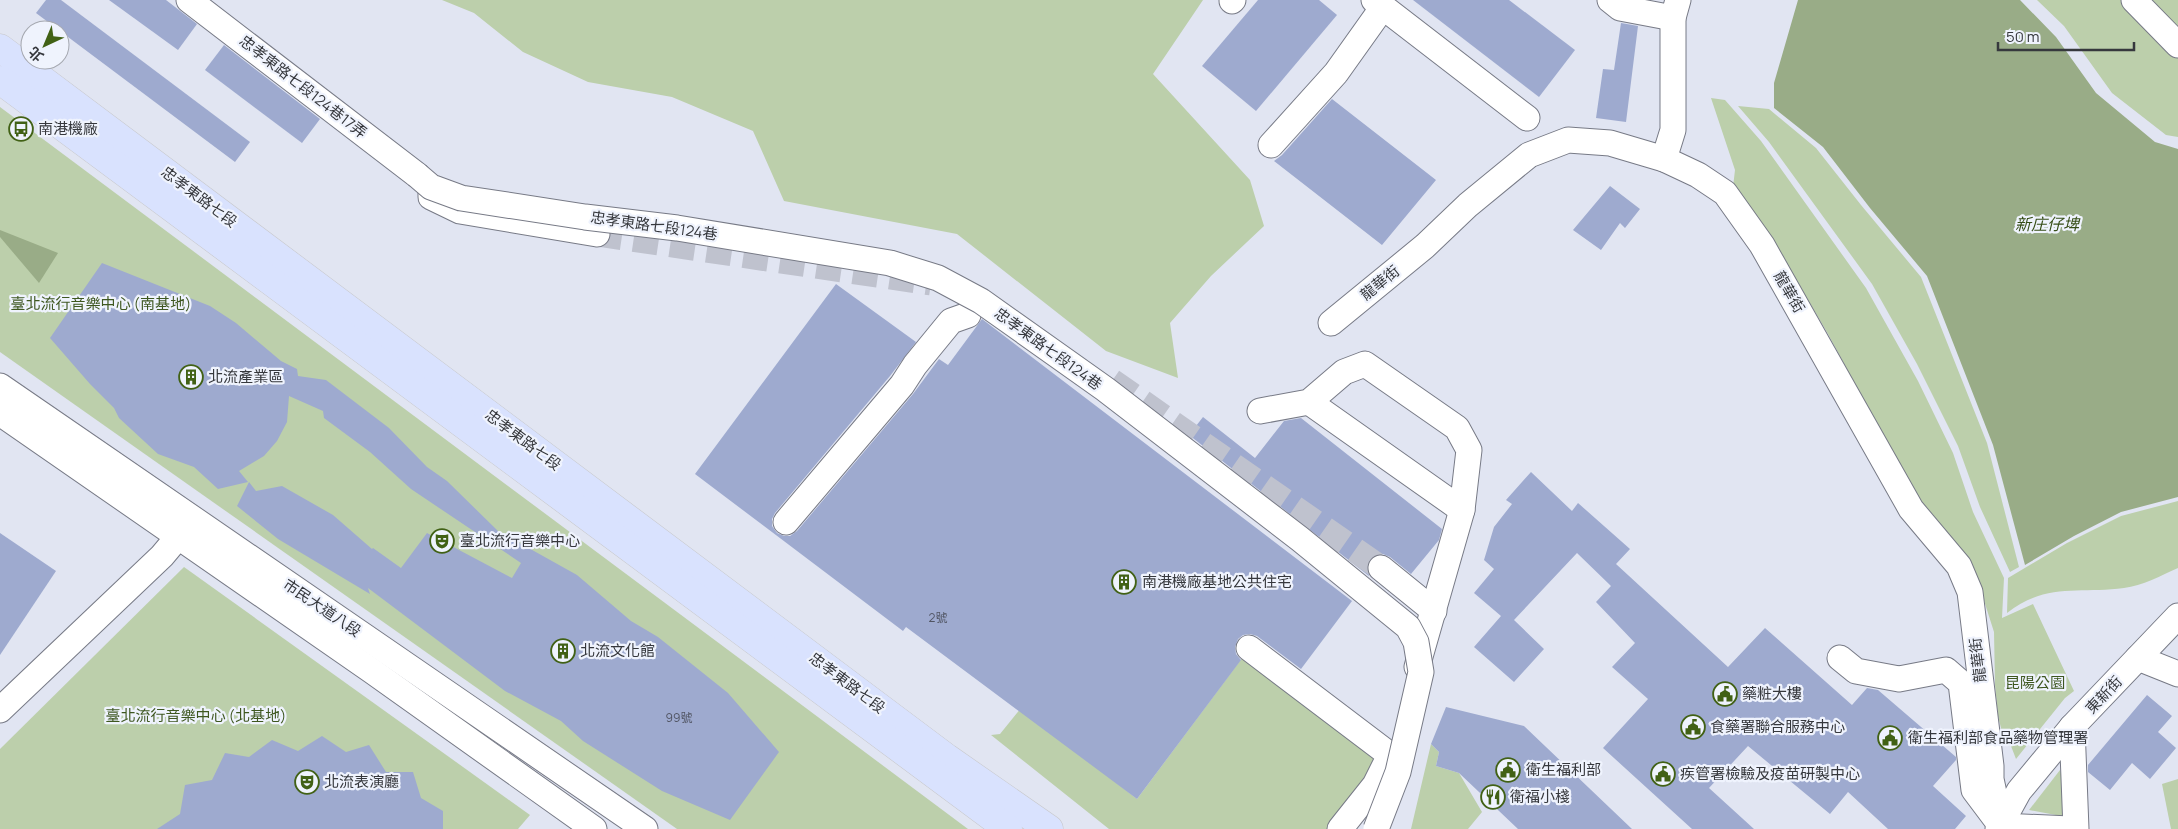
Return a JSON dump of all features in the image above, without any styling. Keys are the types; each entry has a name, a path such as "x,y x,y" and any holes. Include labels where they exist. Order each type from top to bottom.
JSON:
{"main road":[{"name":"忠孝東路七段","path":"0,48 947,758 1049,829"},
{"name":"忠孝東路七段","path":"0,80 1008,829"}],"street":[{"name":"忠孝東路七段124巷17弄","path":"189,0 424,181"},
{"path":"1610,0 1620,8 1675,9 1673,130 1664,159"},
{"path":"2134,0 2178,45"},
{"path":"1271,145 1336,73 1379,4 1528,118"},
{"name":"龍華街","path":"1331,323 1425,246 1468,205 1529,155 1568,140 1610,143 1664,159 1698,175 1725,193 1762,245 1911,509 1959,566 1970,592 1991,766 1990,779 2000,828"},
{"path":"424,181 431,197 460,211 597,234"},
{"name":"忠孝東路七段124巷","path":"424,181 460,198 677,228 890,263 938,278 981,301 1152,425 1300,539 1408,627 1416,642 1421,672 1398,772 1376,829"},
{"path":"786,522 902,385 915,365 951,321 968,315"},
{"path":"1260,411 1309,402 1344,372 1366,364 1457,428 1469,450 1462,510 1390,755 1375,784 1340,829"},
{"name":"市民大道八段","path":"0,386 372,671 594,829"},
{"path":"1309,402 1462,510"},
{"name":"市民大道八段","path":"0,413 185,528 645,829"},
{"path":"0,710 162,556 185,528"},
{"path":"1381,568 1434,610"},
{"name":"東新街","path":"2000,828 2019,791 2072,727 2178,616"},
{"path":"1249,648 1390,755"},
{"path":"1840,658 1856,671 1899,679 1946,670 1961,683 1974,790 2000,828 2070,829"},
{"path":"2138,658 2178,674"},
{"path":"2072,727 2076,829"}],"green space":[{"path":"442,0 1203,0 1153,74 1250,180 1264,226 1211,276 1170,323 1178,378 1106,351 957,234 784,201 753,131 672,97 588,82 523,52 474,13"},
{"path":"2037,0 2178,0 2178,137 2166,135 2112,93 2064,26"},
{"name":"昆陽公園","path":"1711,98 1725,100 1761,141 1866,288 1918,381 1953,453 1973,512 2004,578 2002,618 2033,604 2074,691 2065,698 2016,759 2011,746 2005,744 1998,716 1995,685 1994,632 1973,566 1964,552 1917,499 1828,334 1783,257 1733,187 1735,170"},
{"path":"1738,106 1769,109 1816,148 1921,277 1987,443 2019,567 2010,572 1980,507 1958,446 1917,364 1872,284 1769,142"},
{"name":"臺北流行音樂中心 (南基地)","path":"0,107 968,829 677,829 0,352"},
{"path":"2178,501 2178,568 2131,587 2050,593 2021,603 2007,613 2008,578 2067,543 2121,516"},
{"name":"臺北流行音樂中心 (北基地)","path":"184,567 530,815 518,829 0,829 0,749"},
{"path":"1254,642 1379,759 1328,829 1109,829 991,735 1000,734 1021,708 1137,799"},
{"path":"1431,744 1439,752 1436,766 1459,773 1482,812 1468,829 1411,829"},
{"path":"2060,770 2072,818 2029,810"},
{"path":"2178,779 2178,829 2171,829 2162,784"}],"water":[{"name":"新庄仔埤","path":"1798,0 2020,0 2056,37 2096,93 2155,142 2178,149 2178,497 2121,512 2074,536 2025,565 1993,445 1927,276 1870,208 1823,147 1774,108 1774,83"},
{"path":"0,230 58,253 39,283 0,237"}],"building":[{"path":"46,0 61,0 250,142 235,162 70,38 70,20 45,20 36,13"},
{"path":"109,0 166,0 197,24 178,50"},
{"path":"1258,0 1319,0 1337,15 1256,111 1202,66"},
{"path":"1413,0 1509,0 1575,50 1539,97"},
{"path":"1621,23 1638,26 1626,122 1596,118 1603,69 1614,70"},
{"path":"224,45 320,119 302,143 205,70"},
{"path":"1332,99 1436,180 1382,245 1274,161 1282,155"},
{"path":"1610,186 1640,209 1625,228 1620,223 1601,250 1573,230"},
{"path":"102,263 210,306 236,323 281,361 297,369 298,376 326,380 389,428 427,467 447,481 498,531 577,575 631,621 658,637 728,693 779,752 730,820 662,791 583,741 561,721 505,691 368,588 370,594 278,539 237,506 249,482 256,491 282,486 333,515 372,549 401,568 427,533 512,578 521,563 411,489 370,452 324,418 323,411 289,396 287,422 277,441 264,456 239,471 248,482 218,489 194,467 158,454 119,418 114,408 90,384 50,338"},
{"path":"836,284 916,342 890,376 775,513 772,519 772,526 777,533 790,536 797,531 913,394 939,359 948,365 982,319 1352,601 1301,669 1257,636 1243,635 1238,639 1235,647 1236,654 1241,660 1137,799 906,627 903,631 695,474"},
{"path":"1203,417 1255,458 1284,421 1301,418 1442,529 1439,540 1411,574 1390,557 1383,554 1375,555 1370,559 1367,566 1369,576 1189,435"},
{"path":"1531,472 1572,511 1578,503 1630,549 1616,564 1728,667 1765,628 1852,705 1867,688 1878,690 1956,757 1956,760 1933,786 1966,816 1955,829 1888,829 1848,792 1830,814 1748,746 1709,788 1754,829 1692,829 1603,748 1648,699 1612,667 1635,643 1596,602 1611,586 1577,553 1514,620 1544,649 1514,682 1474,647 1501,616 1474,593 1494,569 1484,560 1494,527 1512,504 1506,500"},
{"path":"0,533 56,571 0,655"},
{"path":"2147,695 2172,716 2158,732 2176,748 2150,779 2132,763 2110,790 2088,772 2088,765"},
{"name":"衛生福利部","path":"1446,707 1524,726 1632,829 1518,829 1459,773 1436,766 1439,752 1431,744"},
{"name":"北流表演廳","path":"322,736 346,752 369,745 386,772 413,772 421,798 443,811 443,829 157,829 180,814 185,785 212,780 225,753 249,757 272,740 298,751"}],"tunnel":[{"path":"597,234 931,283"},
{"path":"1112,381 1381,568"}],"place":[{"name":"南港機廠","path":"21,129"},
{"name":"北流產業區","path":"191,377"},
{"name":"臺北流行音樂中心","path":"442,541"},
{"name":"南港機廠基地公共住宅","path":"1124,582"},
{"name":"北流文化館","path":"563,651"},
{"name":"藥粧大樓","path":"1725,694"},
{"name":"食藥署聯合服務中心","path":"1693,727"},
{"name":"衛生福利部食品藥物管理署","path":"1890,738"},
{"name":"衛生福利部","path":"1508,770"},
{"name":"疾管署檢驗及疫苗研製中心","path":"1663,774"},
{"name":"北流表演廳","path":"307,782"},
{"name":"衛福小棧","path":"1493,797"}]}
